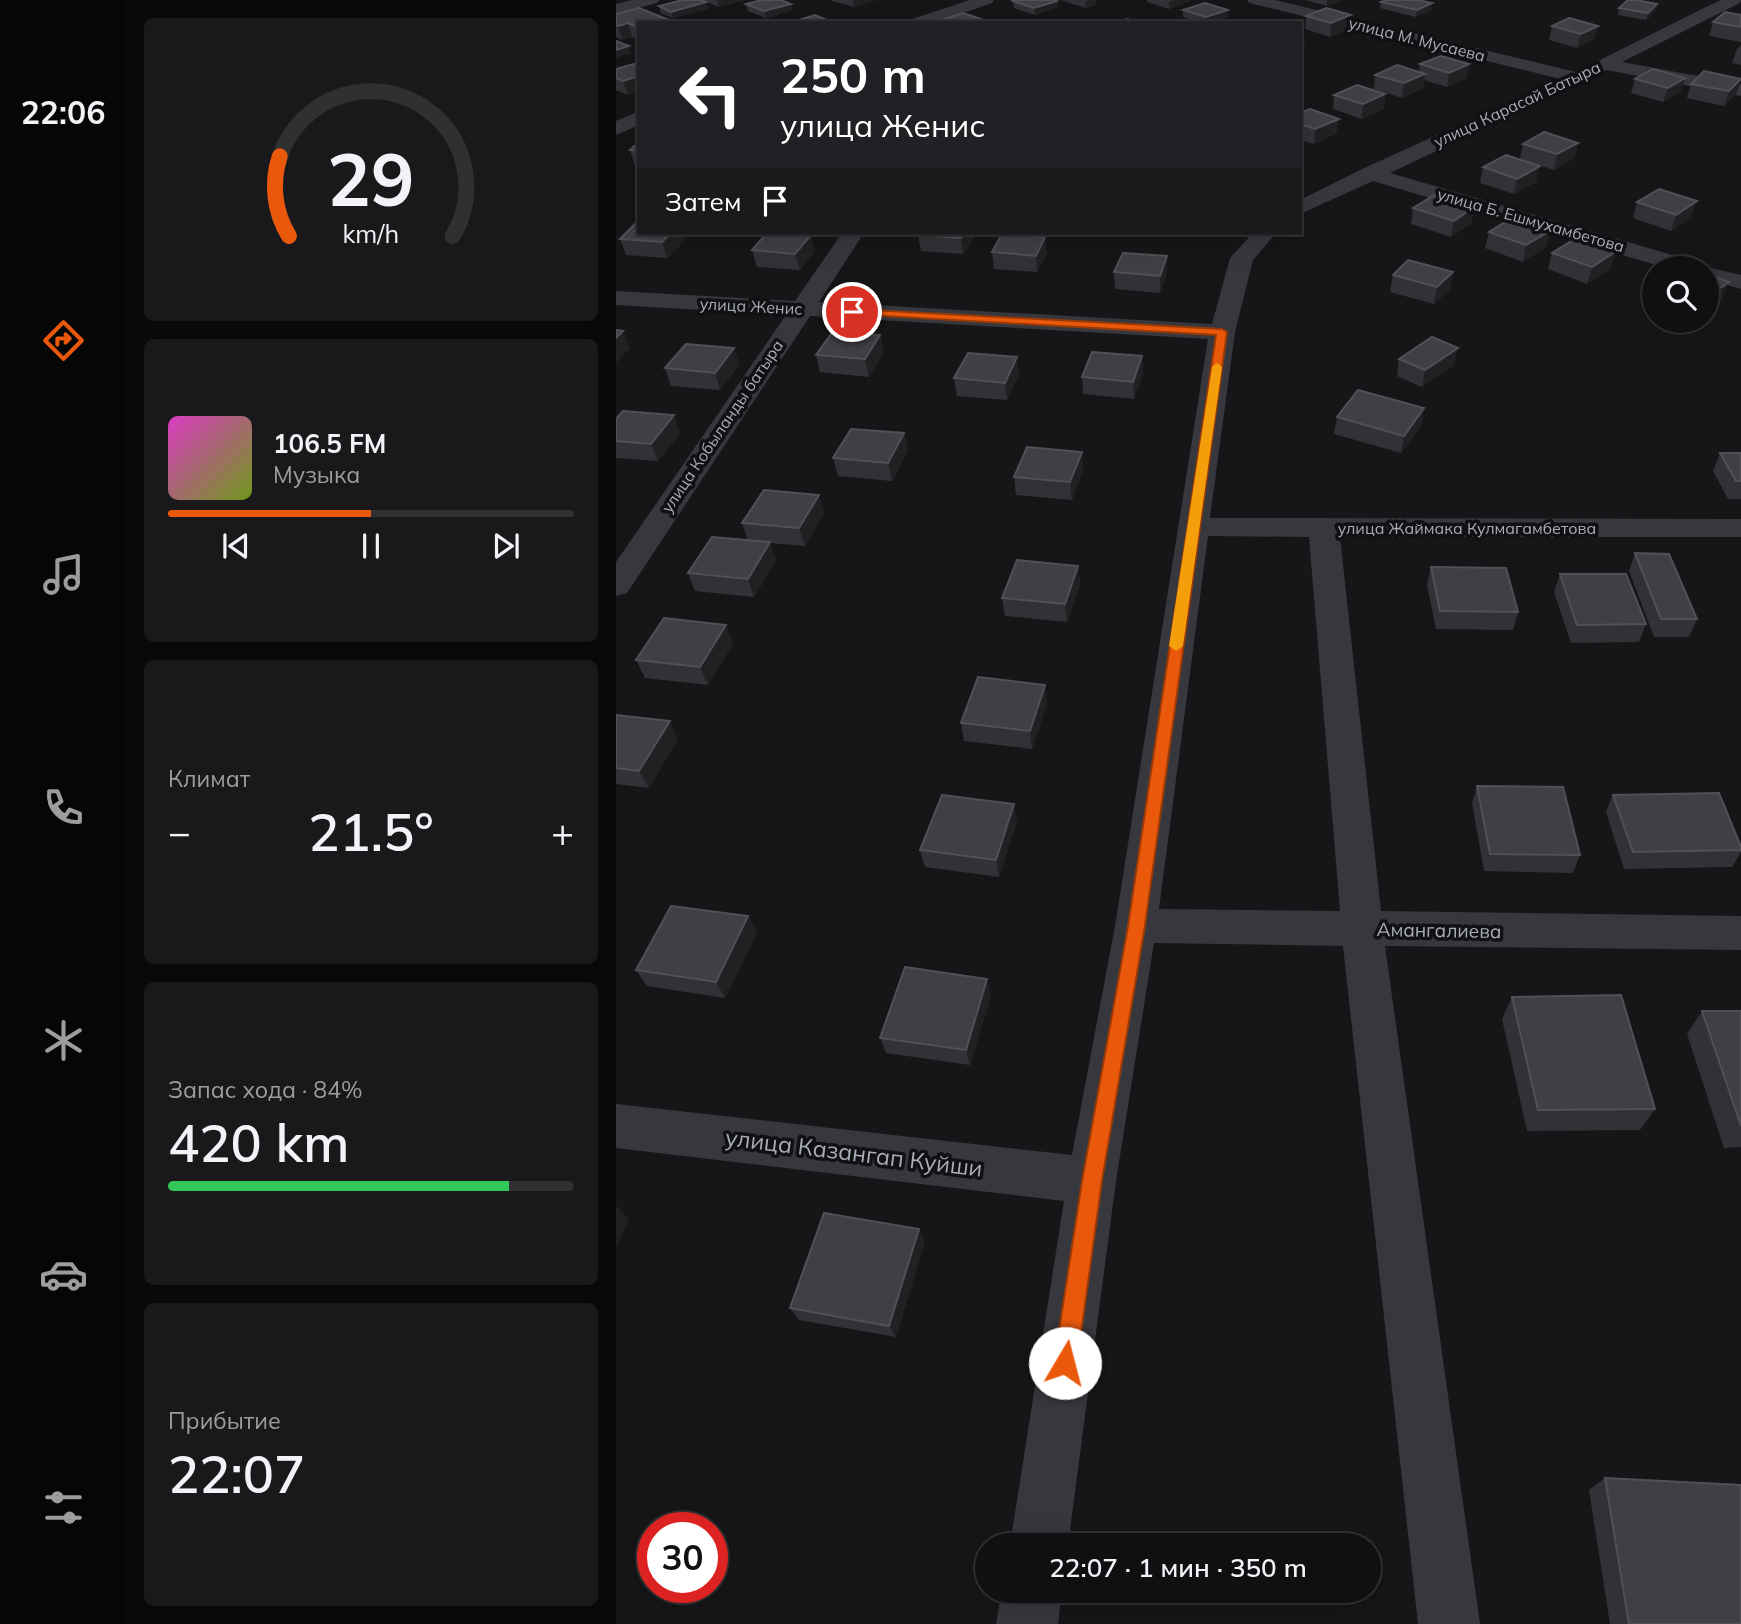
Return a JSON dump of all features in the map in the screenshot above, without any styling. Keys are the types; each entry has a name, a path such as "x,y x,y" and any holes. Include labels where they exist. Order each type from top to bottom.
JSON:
{"street":[{"path":"616,9 651,0"},
{"path":"924,21 986,0"},
{"name":"улица М. Мусаева","path":"1255,0 1578,78"},
{"name":"улица Карасай Батыра","path":"1302,207 1369,173 1578,78 1698,15 1734,0"},
{"path":"1280,21 1305,12"},
{"path":"1698,15 1730,21"},
{"path":"1602,64 1741,90"},
{"path":"616,129 637,118"},
{"name":"улица Б. Ешмухамбетова","path":"1369,173 1651,256"},
{"name":"улица Кобыланды батыра","path":"616,586 852,235"},
{"path":"1041,1533 1092,1181 1136,926 1222,332 1242,258 1263,235"},
{"path":"1719,276 1741,282"},
{"name":"улица Женис","path":"616,298 1222,332"},
{"name":"улица Жаймака Кулмагамбетова","path":"1193,527 1741,528"},
{"path":"1324,527 1362,930 1449,1624"},
{"name":"Амангалиева","path":"1136,926 1741,933"},
{"name":"улица Казангап Куйши","path":"616,1126 1092,1181"},
{"path":"1027,1624 1030,1603"}],"building":[{"path":"683,0 706,2 671,12 659,6"},
{"path":"762,0 781,0 791,4 764,11 746,4"},
{"path":"1418,0 1432,3 1417,10 1381,2"},
{"path":"1628,0 1657,4 1648,13 1619,8"},
{"path":"1013,1 1057,1 1034,8"},
{"path":"1205,3 1228,10 1206,17 1183,10"},
{"path":"639,8 669,20 637,21 637,27 628,23 618,26 616,14"},
{"path":"1326,8 1351,15 1331,23 1306,16"},
{"path":"1725,12 1741,15 1741,27 1713,22"},
{"path":"963,13 984,20 981,21 938,21"},
{"path":"815,15 828,21 796,21"},
{"path":"1569,18 1598,26 1581,34 1552,26"},
{"path":"616,41 629,46 616,50"},
{"path":"1441,56 1469,64 1449,73 1420,64"},
{"path":"637,63 637,77 623,81 616,78 616,69"},
{"path":"1397,65 1425,74 1404,83 1375,75"},
{"path":"1653,69 1685,78 1668,88 1635,79"},
{"path":"1704,71 1741,79 1729,91 1691,84"},
{"path":"1357,85 1385,94 1363,104 1334,95"},
{"path":"1310,109 1339,119 1315,129 1302,125 1302,112"},
{"path":"1544,132 1578,143 1557,154 1523,144"},
{"path":"1506,155 1540,166 1517,179 1483,167"},
{"path":"1659,189 1697,201 1676,215 1637,202"},
{"path":"1434,195 1474,207 1454,221 1413,208"},
{"path":"1513,217 1550,231 1526,245 1489,232"},
{"path":"637,222 637,235 669,235 662,242 620,239"},
{"path":"765,235 811,235 795,254 752,250"},
{"path":"918,235 963,235 961,238"},
{"path":"1001,235 1045,237 1036,256 992,252"},
{"path":"1576,238 1615,252 1592,267 1552,253"},
{"path":"1123,253 1167,256 1160,276 1114,272"},
{"path":"1408,260 1453,272 1437,287 1393,275"},
{"path":"1719,279 1729,282 1719,289"},
{"path":"833,331 880,335 865,359 816,355"},
{"path":"1432,337 1458,348 1425,370 1399,359"},
{"path":"686,344 734,348 715,373 665,368"},
{"path":"1092,352 1142,356 1133,382 1082,377"},
{"path":"968,353 1017,357 1005,383 954,378"},
{"path":"1358,390 1424,408 1404,436 1337,417"},
{"path":"623,411 674,415 651,444 616,441 616,419"},
{"path":"851,429 904,433 888,463 833,458"},
{"path":"1027,447 1082,452 1070,482 1014,477"},
{"path":"1720,453 1741,453 1741,481 1736,481"},
{"path":"764,490 819,495 799,528 742,523"},
{"path":"712,537 770,542 748,579 688,573"},
{"path":"1635,553 1669,554 1697,619 1661,619"},
{"path":"1017,560 1078,566 1065,604 1002,598"},
{"path":"1431,567 1506,568 1518,612 1440,611"},
{"path":"1560,574 1626,574 1646,624 1577,625"},
{"path":"664,618 726,625 700,667 636,660"},
{"path":"978,677 1045,685 1030,731 961,723"},
{"path":"616,715 670,721 639,771 616,768"},
{"path":"1477,786 1563,787 1580,855 1490,854"},
{"path":"1719,793 1741,850 1633,852 1613,795"},
{"path":"942,795 1014,804 996,860 920,850"},
{"path":"671,906 748,916 716,982 636,970"},
{"path":"905,967 987,979 966,1050 880,1038"},
{"path":"1621,995 1655,1109 1538,1110 1512,997"},
{"path":"1702,1011 1741,1011 1741,1126"},
{"path":"824,1213 919,1229 889,1326 790,1308"},
{"path":"1605,1478 1741,1485 1741,1624 1629,1624"}],"slow traffic":[{"path":"1176,646 1217,367"}],"route":[{"path":"852,312 1222,332 1136,926 1092,1181 1065,1363"}]}
